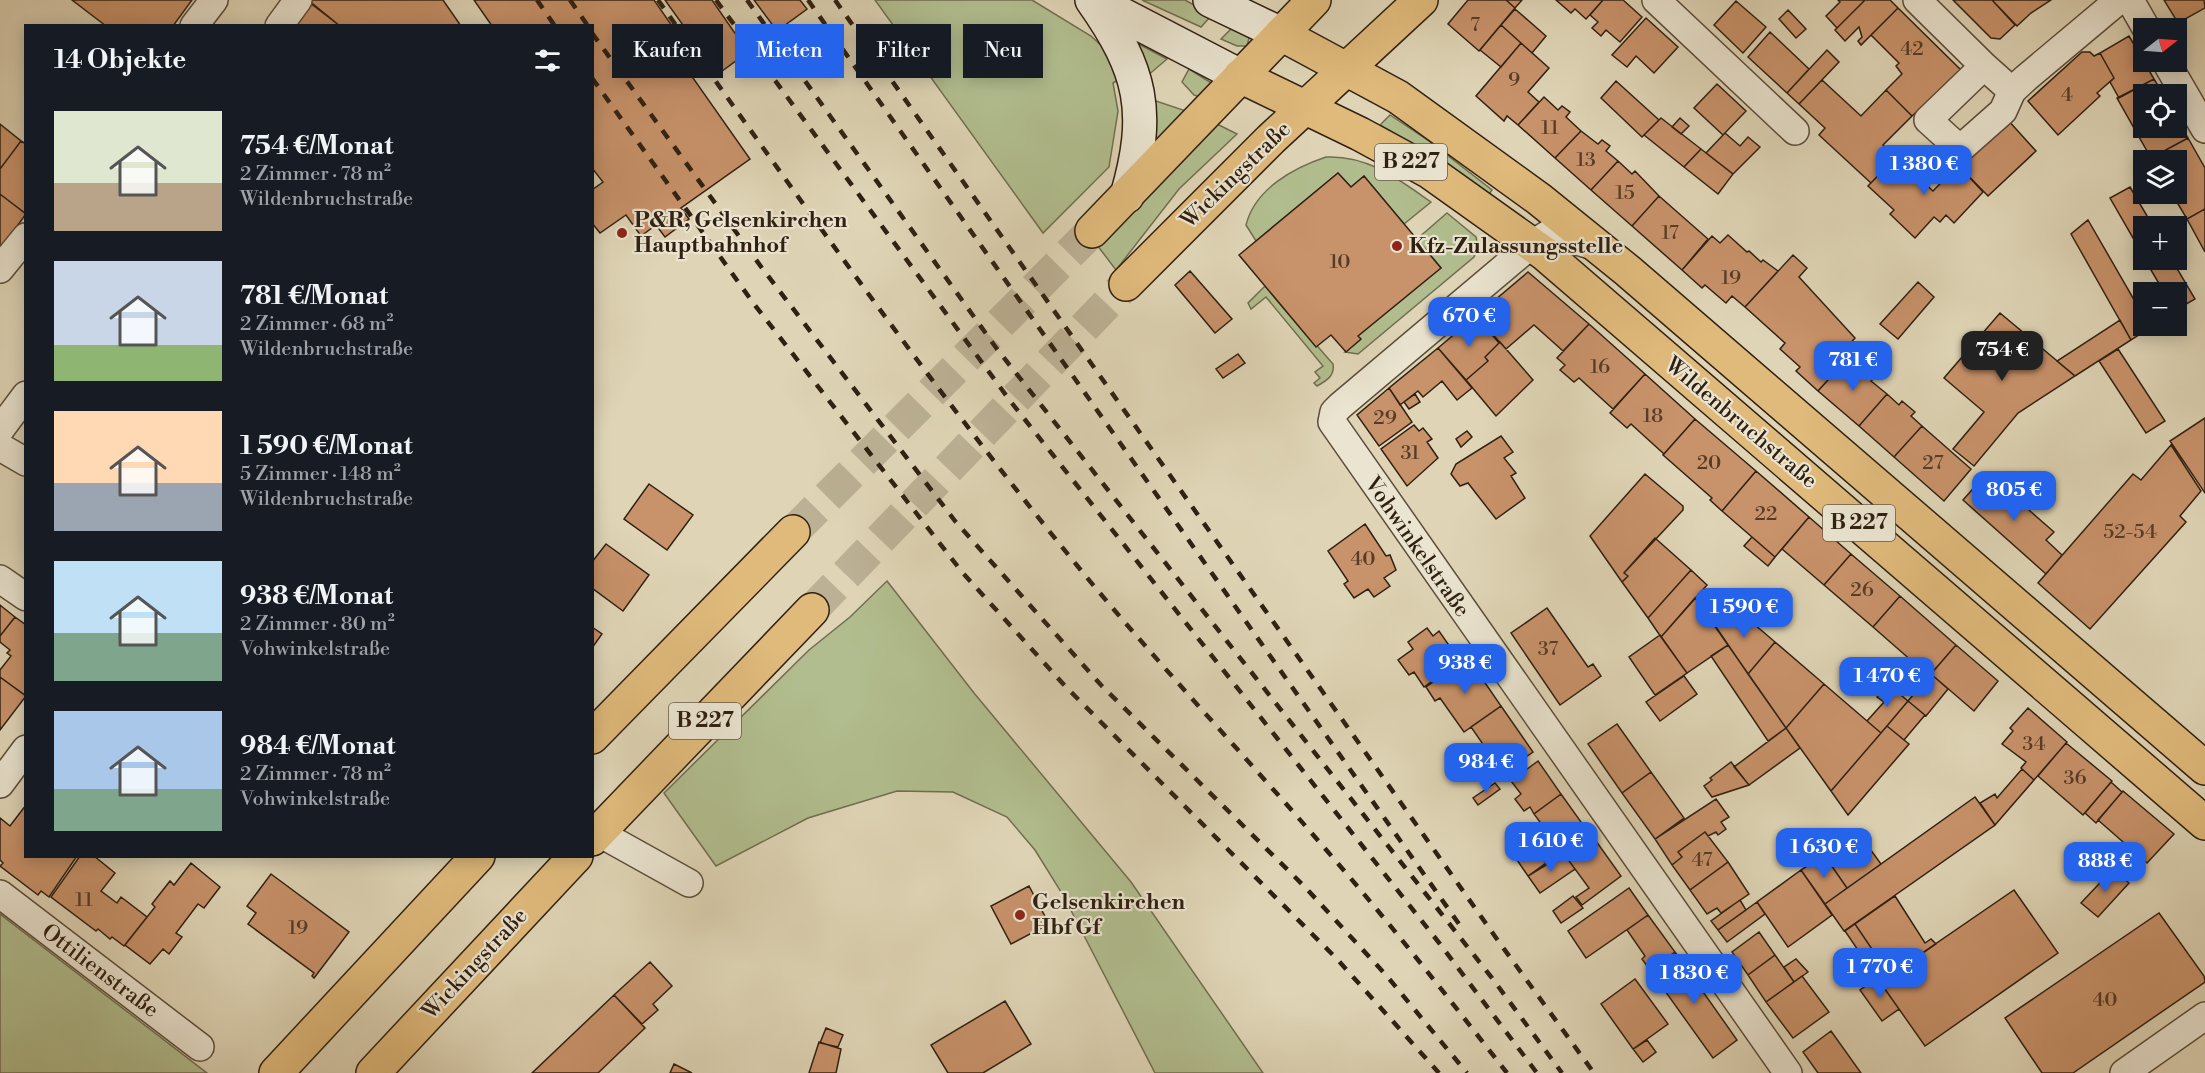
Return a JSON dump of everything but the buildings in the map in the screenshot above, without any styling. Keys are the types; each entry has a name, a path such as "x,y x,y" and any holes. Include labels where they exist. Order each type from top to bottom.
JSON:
{"main road":[{"path":"1093,0 1240,76"},
{"path":"1093,0 1118,40 1138,89 1139,141 1127,196"},
{"path":"1210,0 1281,34"},
{"path":"1092,231 1314,0"},
{"name":"Wickingstraße","path":"1126,284 1306,107 1421,0"},
{"name":"Wildenbruchstraße","path":"1281,34 1348,68 1398,97 1539,199 2205,768"},
{"name":"Wildenbruchstraße","path":"1240,76 1306,107 1430,172 1531,245 1887,547 2205,823"},
{"name":"B 227","path":"594,735 793,532"},
{"name":"B 227","path":"595,834 812,610"},
{"path":"276,1073 476,858"},
{"name":"Wickingstraße","path":"374,1073 574,858"}],"street":[{"path":"196,24 214,0"},
{"path":"1656,0 1795,131"},
{"path":"1917,0 2012,91"},
{"path":"1984,66 1928,120 1960,149 2003,111 2012,91 2119,0"},
{"path":"2130,0 2140,18"},
{"path":"2172,72 2205,129"},
{"path":"1531,245 1550,233 1595,246"},
{"path":"0,269 24,239"},
{"name":"Vohwinkelstraße","path":"1531,245 1340,406 1334,412 1332,422 1336,433 1788,1073"},
{"path":"0,430 24,398"},
{"path":"0,447 24,461"},
{"path":"0,579 24,596"},
{"path":"0,784 24,752"},
{"path":"595,834 689,883"},
{"name":"Ottilienstraße","path":"0,894 200,1047"},
{"path":"2124,1073 2205,1016"}],"green space":[{"path":"875,0 1032,0 1091,36 1108,52 1123,77 1113,83 1118,111 1109,167 1043,233 931,78 951,78 951,24 892,24"},
{"path":"1142,0 1185,0 1212,15 1201,27"},
{"path":"1236,24 1250,34 1247,46 1237,46 1221,39"},
{"path":"1135,42 1167,59 1146,77"},
{"path":"1189,69 1213,84 1200,97 1194,95 1182,82"},
{"path":"1150,99 1186,111 1152,149"},
{"path":"1390,115 1429,141 1492,190 1488,196 1430,154 1380,125"},
{"path":"1217,124 1237,134 1179,189 1116,270 1097,245"},
{"path":"1326,157 1341,157 1369,164 1394,177 1431,202 1404,224 1364,176 1351,187 1338,173 1256,241 1246,225 1258,201 1277,182 1289,174"},
{"path":"1447,213 1476,237 1478,247 1474,257 1358,354 1345,352 1360,340 1358,336 1441,268 1417,239"},
{"path":"1265,286 1333,364 1331,375 1317,386 1314,383 1320,378 1315,372 1323,366 1266,297 1251,309 1248,303"},
{"path":"887,581 974,693 1131,882 1263,1073 1155,1073 1063,895 1035,850 1007,817 953,792 897,791 808,818 716,866 664,793 809,650 850,617"},
{"path":"0,914 207,1073 0,1073"}],"tunnel":[{"path":"793,532 1092,231"},
{"path":"812,610 1126,284"}],"railway":[{"path":"537,0 554,24"},
{"path":"570,0 587,24"},
{"path":"658,0 866,291 1028,504 1084,574 1356,885 1422,964 1507,1073"},
{"path":"716,0 1011,402 1440,944 1537,1073"},
{"path":"747,0 997,349 1492,978 1562,1073"},
{"path":"808,0 1459,924"},
{"path":"835,0 1499,942 1594,1073"},
{"path":"594,36 762,268 955,521 1101,685 1304,886 1386,975 1467,1073"},
{"path":"594,81 754,304 962,572 1065,686 1337,959 1439,1073"}],"place":[{"name":"P&R, Gelsenkirchen Hauptbahnhof","path":"622,233"},
{"name":"Kfz-Zulassungsstelle","path":"1397,246"},
{"name":"Gelsenkirchen Hbf Gf","path":"1020,915"}]}
